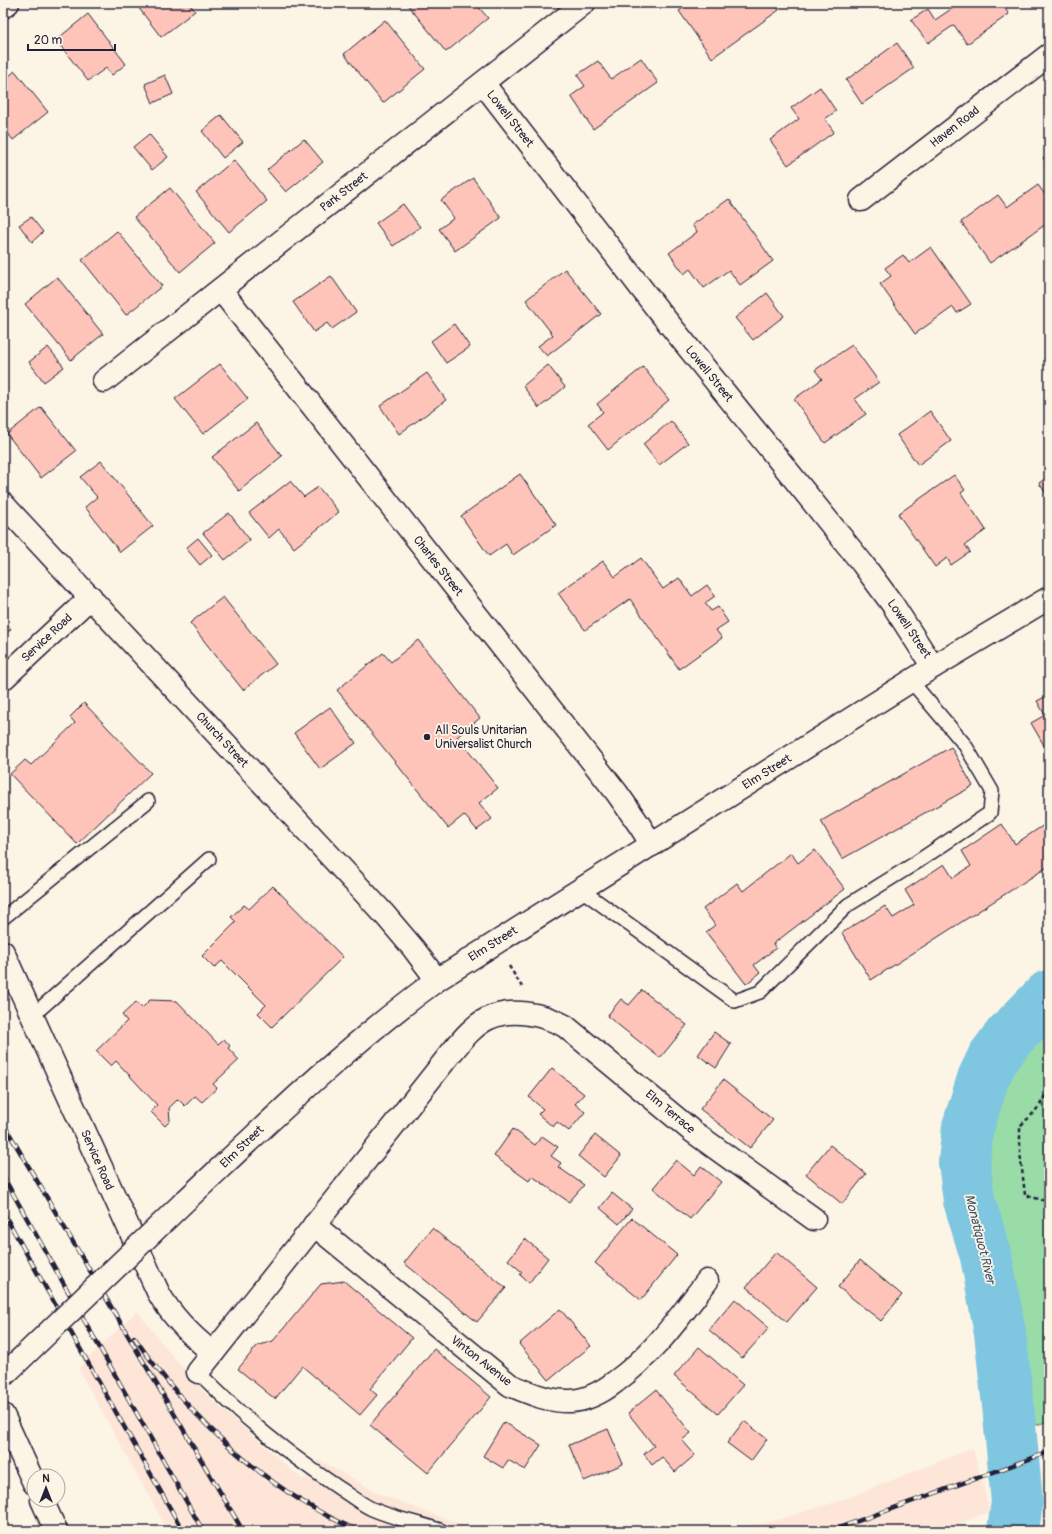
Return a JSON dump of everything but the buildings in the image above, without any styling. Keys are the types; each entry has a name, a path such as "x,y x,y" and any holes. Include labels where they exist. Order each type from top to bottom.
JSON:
{"main road":[{"path":"3,7 8,3"},
{"name":"Park Street","path":"104,381 584,3"},
{"name":"Haven Road","path":"861,200 1049,55"},
{"name":"Lowell Street","path":"483,83 658,310 862,563 893,605 933,667"},
{"name":"Charles Street","path":"221,290 613,788 652,845"},
{"name":"Church Street","path":"3,504 385,915 437,980"},
{"name":"Service Road","path":"3,679 91,597"},
{"name":"Elm Street","path":"3,1376 183,1203 327,1068 381,1022 437,980 933,667 1049,598"},
{"name":"Service Road","path":"3,952 158,1292 166,1307 181,1325 213,1353"},
{"path":"198,1372 465,1037 477,1026 488,1019 504,1014 531,1014"},
{"name":"Elm Terrace","path":"531,1014 553,1020 565,1026 692,1131 814,1219"},
{"name":"Vinton Avenue","path":"314,1225 510,1385 541,1398 570,1401 584,1399 610,1386 653,1351 707,1281"},
{"path":"3,1415 27,1468"},
{"path":"46,1508 56,1531"}],"lane":[{"path":"580,889 735,1001 760,992 848,905 914,864 990,813 992,791 964,744 911,681"},
{"path":"3,918 148,801"},
{"path":"32,1016 209,859"},
{"path":"198,1372 222,1396 294,1457 321,1477 371,1508 403,1521 442,1531"}],"path":[{"path":"495,943 531,1014"},
{"path":"1049,1082 1047,1093 1036,1111 1020,1126 1020,1152 1025,1195 1049,1202"}],"shaded area":[{"path":"137,1311 170,1353 206,1394 303,1480 319,1460 382,1495 479,1531 168,1531 78,1368"},
{"path":"973,1448 990,1511 943,1531 718,1531 774,1521 842,1500"}],"green space":[{"path":"1049,1003 1049,1421 1011,1433 1000,1333 986,1256 969,1200 968,1127 993,1058"}],"waterway":[{"name":"Monatiquot River","path":"1013,1531 1017,1502 1000,1333 986,1256 969,1200 964,1162 968,1127 983,1079 993,1058 1008,1038 1049,996"}],"railway":[{"path":"3,1123 243,1531"},
{"path":"3,1176 203,1531"},
{"path":"3,1212 183,1531"},
{"path":"134,1337 180,1396 233,1450 262,1474 293,1495 325,1515 359,1531"},
{"path":"830,1531 1049,1452"}],"place":[{"name":"All Souls Unitarian Universalist Church","path":"427,737"}]}
